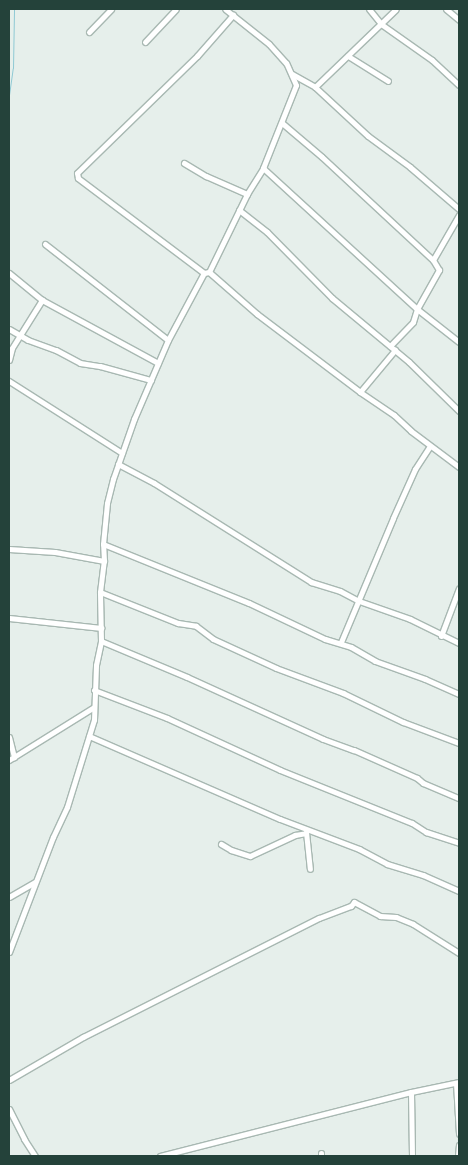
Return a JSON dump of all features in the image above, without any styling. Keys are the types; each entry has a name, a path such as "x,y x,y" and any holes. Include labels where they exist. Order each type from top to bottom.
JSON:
{"street":[{"path":"89,32 111,9"},
{"path":"144,42 176,9"},
{"path":"9,952 53,837 67,808 94,720 94,690 101,641 100,592 104,561 103,544 107,503 118,464 168,340 207,273 247,194 263,168 296,85 286,63 269,44 224,9"},
{"path":"368,9 381,24 432,60 459,86"},
{"path":"315,87 396,9"},
{"path":"446,9 459,20"},
{"path":"453,14 459,9"},
{"path":"233,15 197,56 77,173 78,178 207,273 257,314 360,392 394,415 430,446 459,467"},
{"path":"348,56 388,81"},
{"path":"292,74 315,87 368,136 410,167 459,209"},
{"path":"282,123 322,157 433,260 439,270 417,309 414,322 390,346"},
{"path":"184,163 206,176 247,194"},
{"path":"263,168 417,309 459,342"},
{"path":"239,210 267,232 332,298 395,350 459,411"},
{"path":"433,260 459,215"},
{"path":"45,244 168,340"},
{"path":"9,273 42,300 158,363"},
{"path":"9,360 12,348 42,300"},
{"path":"9,329 80,363 100,366 151,380"},
{"path":"360,392 395,350"},
{"path":"9,381 122,453"},
{"path":"341,642 376,555 415,469 430,446"},
{"path":"118,464 162,488 311,582 340,591 359,601 410,619 441,636 459,643"},
{"path":"103,544 249,603 325,639 341,642 375,661 425,678 459,694"},
{"path":"9,549 55,552 104,561"},
{"path":"441,636 459,588"},
{"path":"100,592 178,624 196,626 213,639 276,668 343,693 403,722 459,743"},
{"path":"9,618 101,628"},
{"path":"101,641 187,677 323,739 354,750 417,778 423,784 459,798"},
{"path":"94,690 167,718 280,770 412,823 426,832 459,843"},
{"path":"9,737 11,759 94,707"},
{"path":"89,736 306,831 359,849 387,864 423,875 459,891"},
{"path":"221,844 231,850 250,856 306,831"},
{"path":"306,831 310,869"},
{"path":"9,897 36,882"},
{"path":"9,1080 82,1037 319,918 351,906 354,902 380,916 396,917 413,924 459,953"},
{"path":"160,1156 411,1092 458,1082 459,1134"},
{"path":"411,1092 412,1156"},
{"path":"9,1109 24,1140 35,1156"},
{"path":"458,1156 459,1145"}],"waterway":[{"path":"9,95 13,68 14,9"}]}
